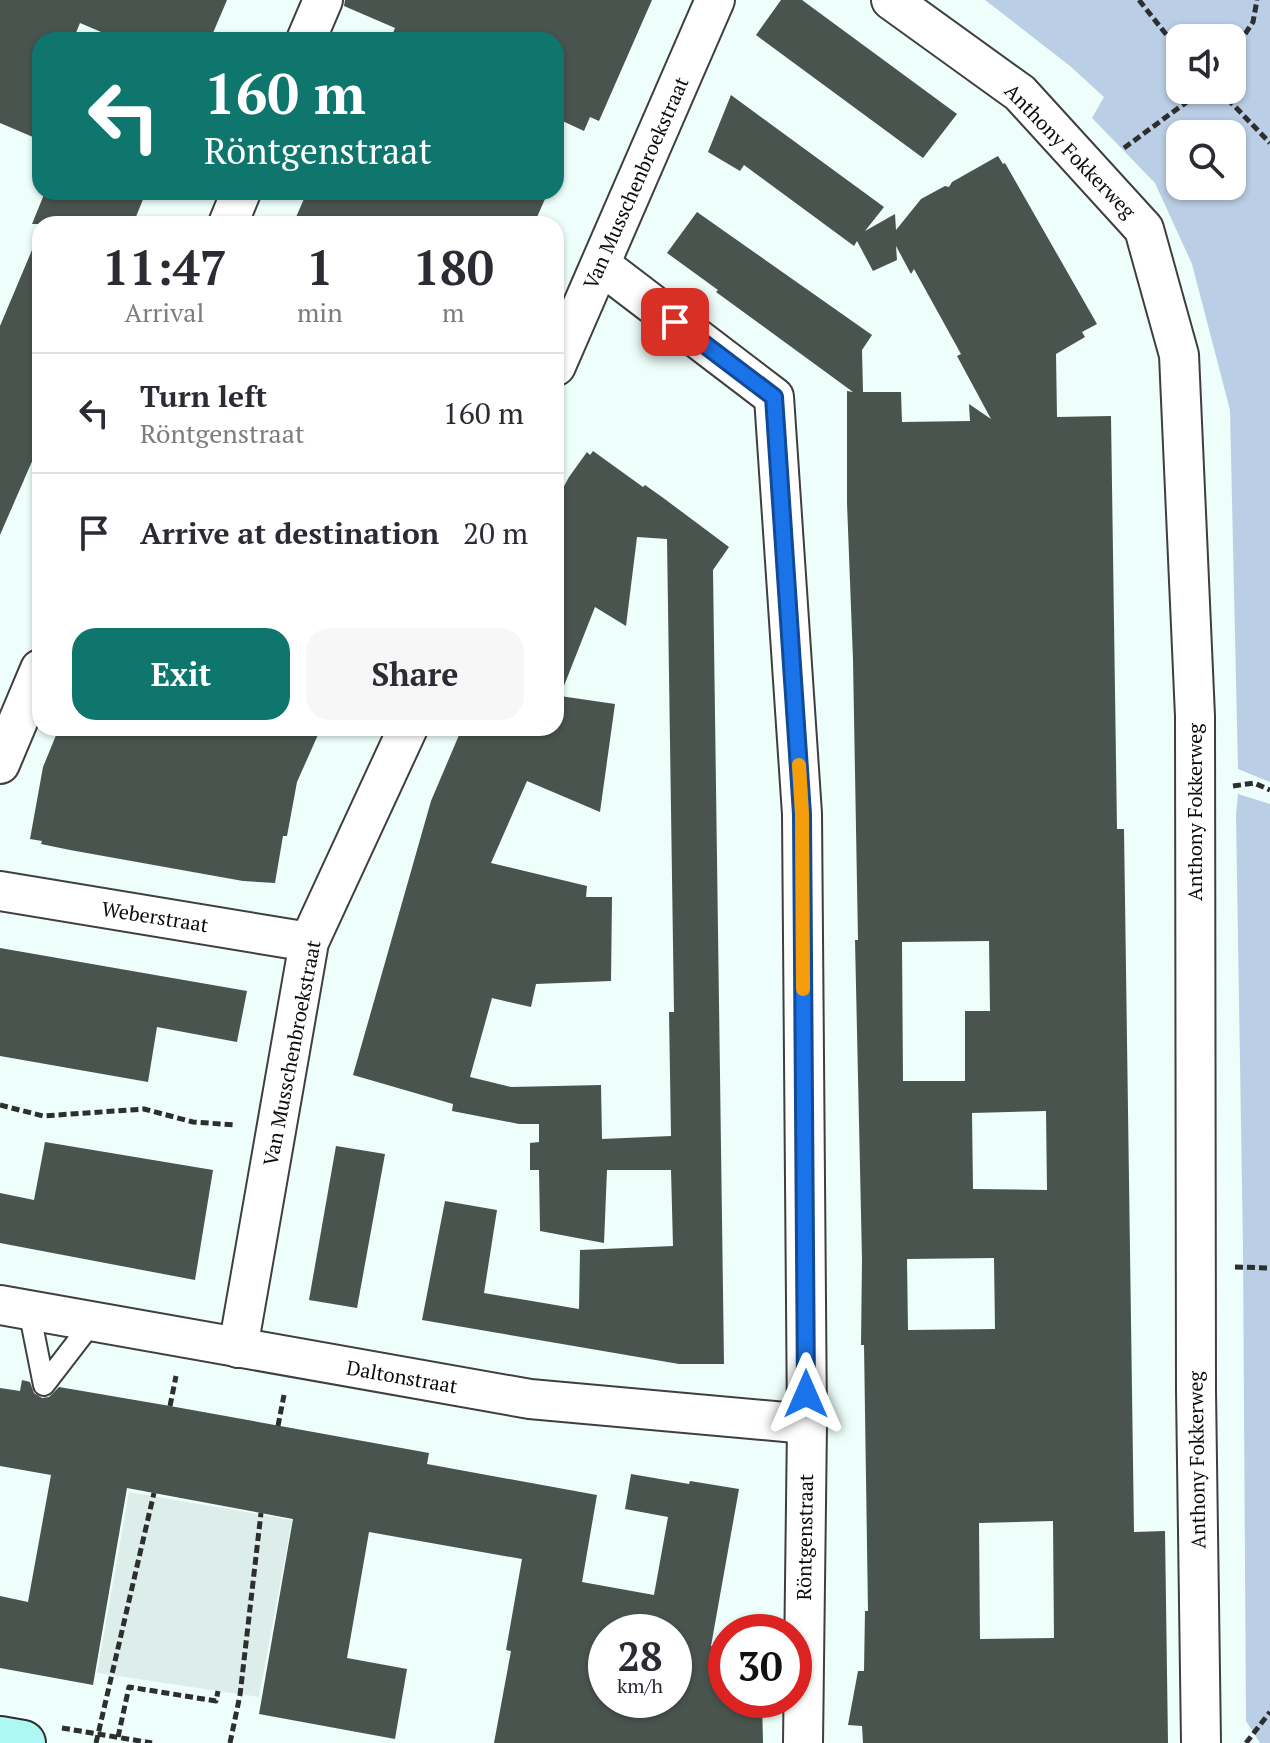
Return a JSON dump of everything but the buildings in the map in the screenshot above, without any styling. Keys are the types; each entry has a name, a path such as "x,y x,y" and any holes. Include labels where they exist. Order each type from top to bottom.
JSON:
{"main road":[{"path":"0,1739 40,1735"}],"street":[{"path":"309,32 323,0"},
{"name":"Van Musschenbroekstraat","path":"564,348 715,0"},
{"name":"Anthony Fokkerweg","path":"891,0 1020,93 1144,229 1179,355 1195,716 1196,1391 1201,1743"},
{"name":"Röntgenstraat","path":"601,265 774,397 802,814 807,1424 803,1743"},
{"path":"0,764 32,688"},
{"name":"Van Musschenbroekstraat","path":"238,1348 309,942 404,736"},
{"name":"Weberstraat","path":"0,891 309,942"},
{"name":"Daltonstraat","path":"15,1308 530,1399 807,1424"}],"lane":[{"path":"15,1308 44,1385 94,1320"}],"path":[{"path":"1139,0 1166,34"},
{"path":"1246,33 1253,22 1257,0"},
{"path":"1091,172 1184,104"},
{"path":"1232,104 1270,143"},
{"path":"0,1105 43,1116 144,1109 193,1122 277,1127"},
{"path":"96,1743 154,1493"},
{"path":"230,1743 240,1695 261,1513"},
{"path":"118,1737 129,1687 216,1701 218,1691"},
{"path":"1246,1743 1270,1712"},
{"path":"40,1735 98,1734 152,1743"}],"shaded area":[{"path":"985,0 1270,0 1270,782 1238,769 1230,410 1192,264 1155,183 1092,118 1104,97 1070,66"},
{"path":"1238,794 1270,804 1270,1743 1260,1743 1246,1721"},
{"path":"129,1492 292,1520 259,1697 97,1673"}],"slow traffic":[{"path":"799,765 803,989"}],"route":[{"path":"675,322 774,397 802,814 806,1394"}]}
